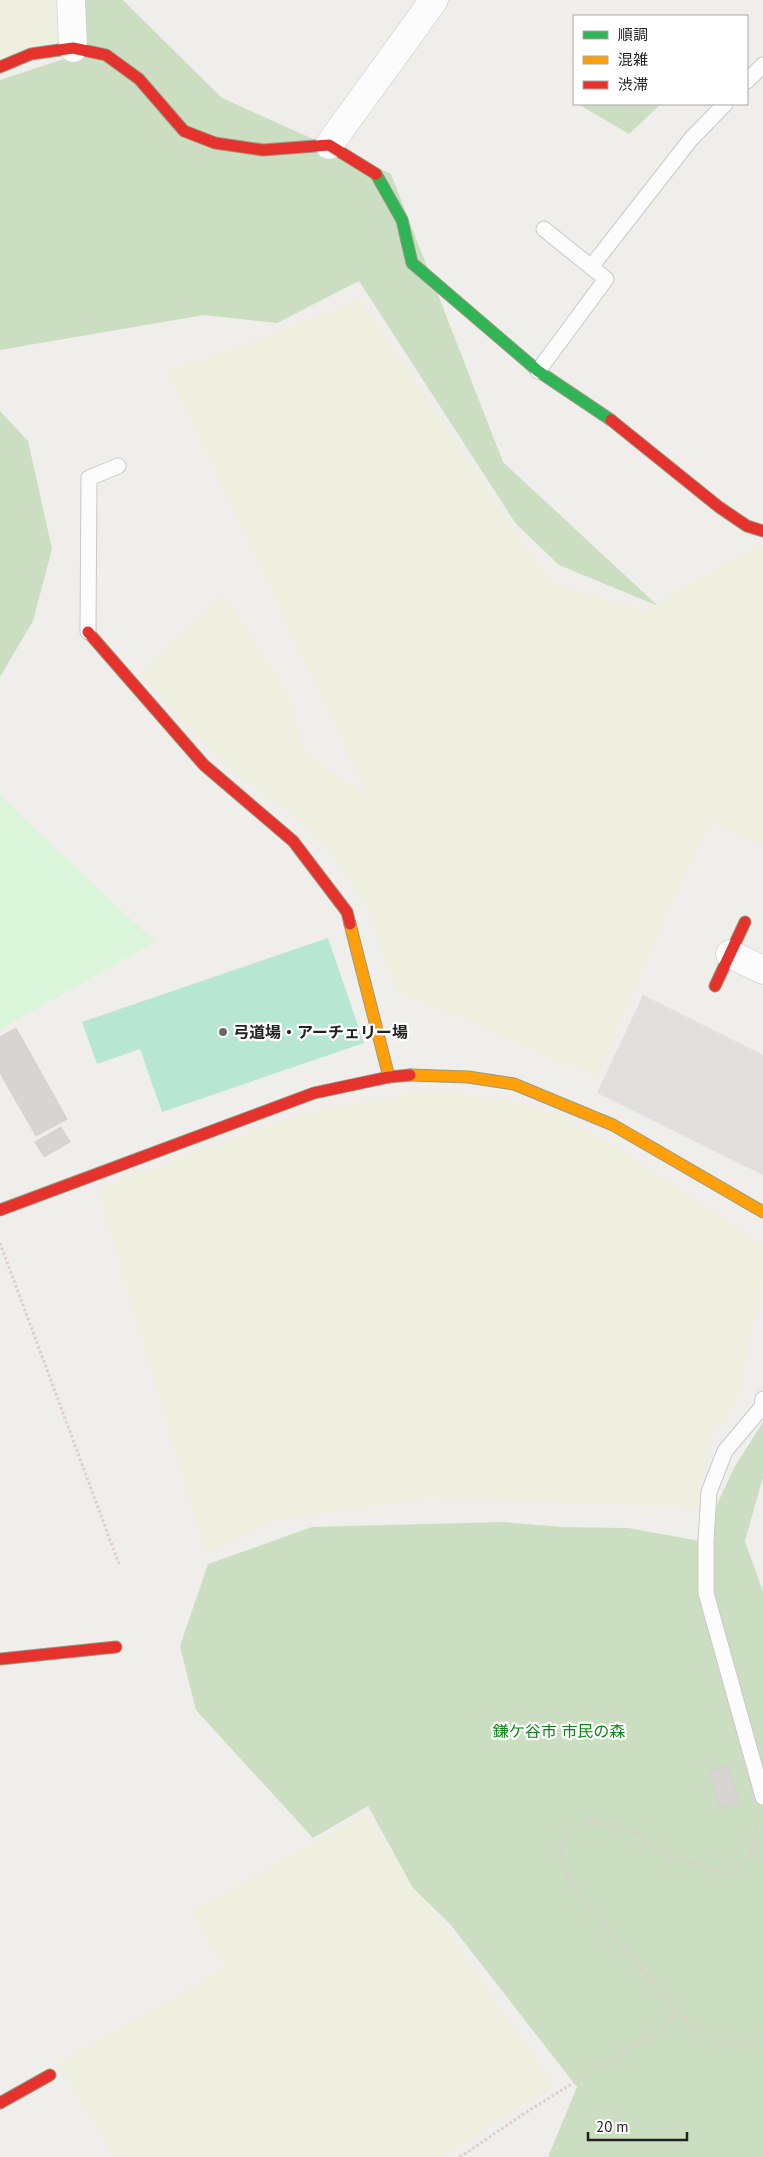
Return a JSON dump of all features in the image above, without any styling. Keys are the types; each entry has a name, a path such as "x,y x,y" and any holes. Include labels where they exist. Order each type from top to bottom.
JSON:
{"street":[{"path":"71,0 73,48"},
{"path":"329,145 434,0"},
{"path":"0,67 31,54 73,48 106,55 139,79 184,131 214,143 263,150 329,145 377,176 402,220 412,263 538,371 616,423 719,506 747,526 763,531"},
{"path":"88,632 204,765 293,841 347,912 389,1077"},
{"path":"715,986 745,922"},
{"path":"730,954 763,970"},
{"path":"0,1210 314,1093 389,1077 420,1074 468,1077 514,1084 613,1124 763,1212"},
{"path":"0,1659 116,1647"},
{"path":"0,2103 50,2075"}],"lane":[{"path":"748,81 763,65"},
{"path":"591,267 691,139 724,105"},
{"path":"538,371 606,278 544,229"},
{"path":"88,632 88,478 118,466"},
{"path":"763,1399 762,1406 725,1451 709,1492 706,1542 706,1593 763,1796"}],"path":[{"path":"0,1243 119,1564"},
{"path":"760,1812 754,1826 751,1856 730,1873 669,1858 638,1834 590,1820 567,1831 561,1848 566,1876 677,2012 718,2042 750,2045 763,2033"},
{"path":"460,2157 525,2112 658,2030 677,2012"}],"green space":[{"path":"0,0 57,0 60,38 0,59"},
{"path":"76,0 123,0 222,98 391,174 503,462 658,606 559,565 516,524 359,281 277,323 204,315 0,350 0,80 70,57"},
{"path":"580,105 660,105 629,134"},
{"path":"360,299 549,582 644,610 763,543 763,846 710,820 653,944 597,1077 396,990 367,906 312,829 220,761 141,673 224,594 288,694 304,752 370,799 168,371 268,336"},
{"path":"0,411 28,441 52,549 33,621 0,677"},
{"path":"0,796 155,942 0,1029"},
{"name":"弓道場・アーチェリー場","path":"328,938 364,1043 162,1112 140,1049 97,1064 82,1022"},
{"path":"422,1091 471,1094 514,1102 562,1116 608,1141 763,1245 763,1279 736,1404 710,1435 698,1507 426,1498 273,1521 206,1554 98,1189 306,1112"},
{"name":"鎌ケ谷市 市民の森","path":"763,1422 763,1477 745,1541 763,1592 763,2157 548,2157 577,2087 450,1924 413,1888 368,1806 313,1838 196,1710 180,1646 208,1564 312,1527 503,1522 562,1527 628,1528 700,1541 734,1468"},
{"path":"365,1814 554,2085 442,2157 115,2157 58,2063 226,1968 191,1911"}],"shaded area":[{"path":"643,995 763,1055 763,1175 597,1093"}],"building":[{"path":"16,1028 67,1119 36,1136 0,1073 0,1037"},
{"path":"61,1127 70,1142 44,1157 35,1142"},
{"path":"728,1765 739,1803 720,1809 709,1771"}],"traffic: fast":[{"path":"376,174 402,220 412,263 538,371 611,420"}],"traffic: slow":[{"path":"350,924 389,1077"},
{"path":"410,1075 468,1077 514,1084 613,1125 763,1212"}],"traffic: jam":[{"path":"0,67 31,54 73,48 106,55 139,79 184,131 215,143 263,150 329,145 376,174"},
{"path":"611,420 719,507 747,526 763,531"},
{"path":"88,632 204,765 293,841 347,912 350,924"},
{"path":"715,986 745,922"},
{"path":"0,1210 314,1093 389,1077 410,1075"},
{"path":"0,1659 116,1647"},
{"path":"0,2103 50,2075"}],"place":[{"name":"弓道場・アーチェリー場","path":"223,1032"}]}
